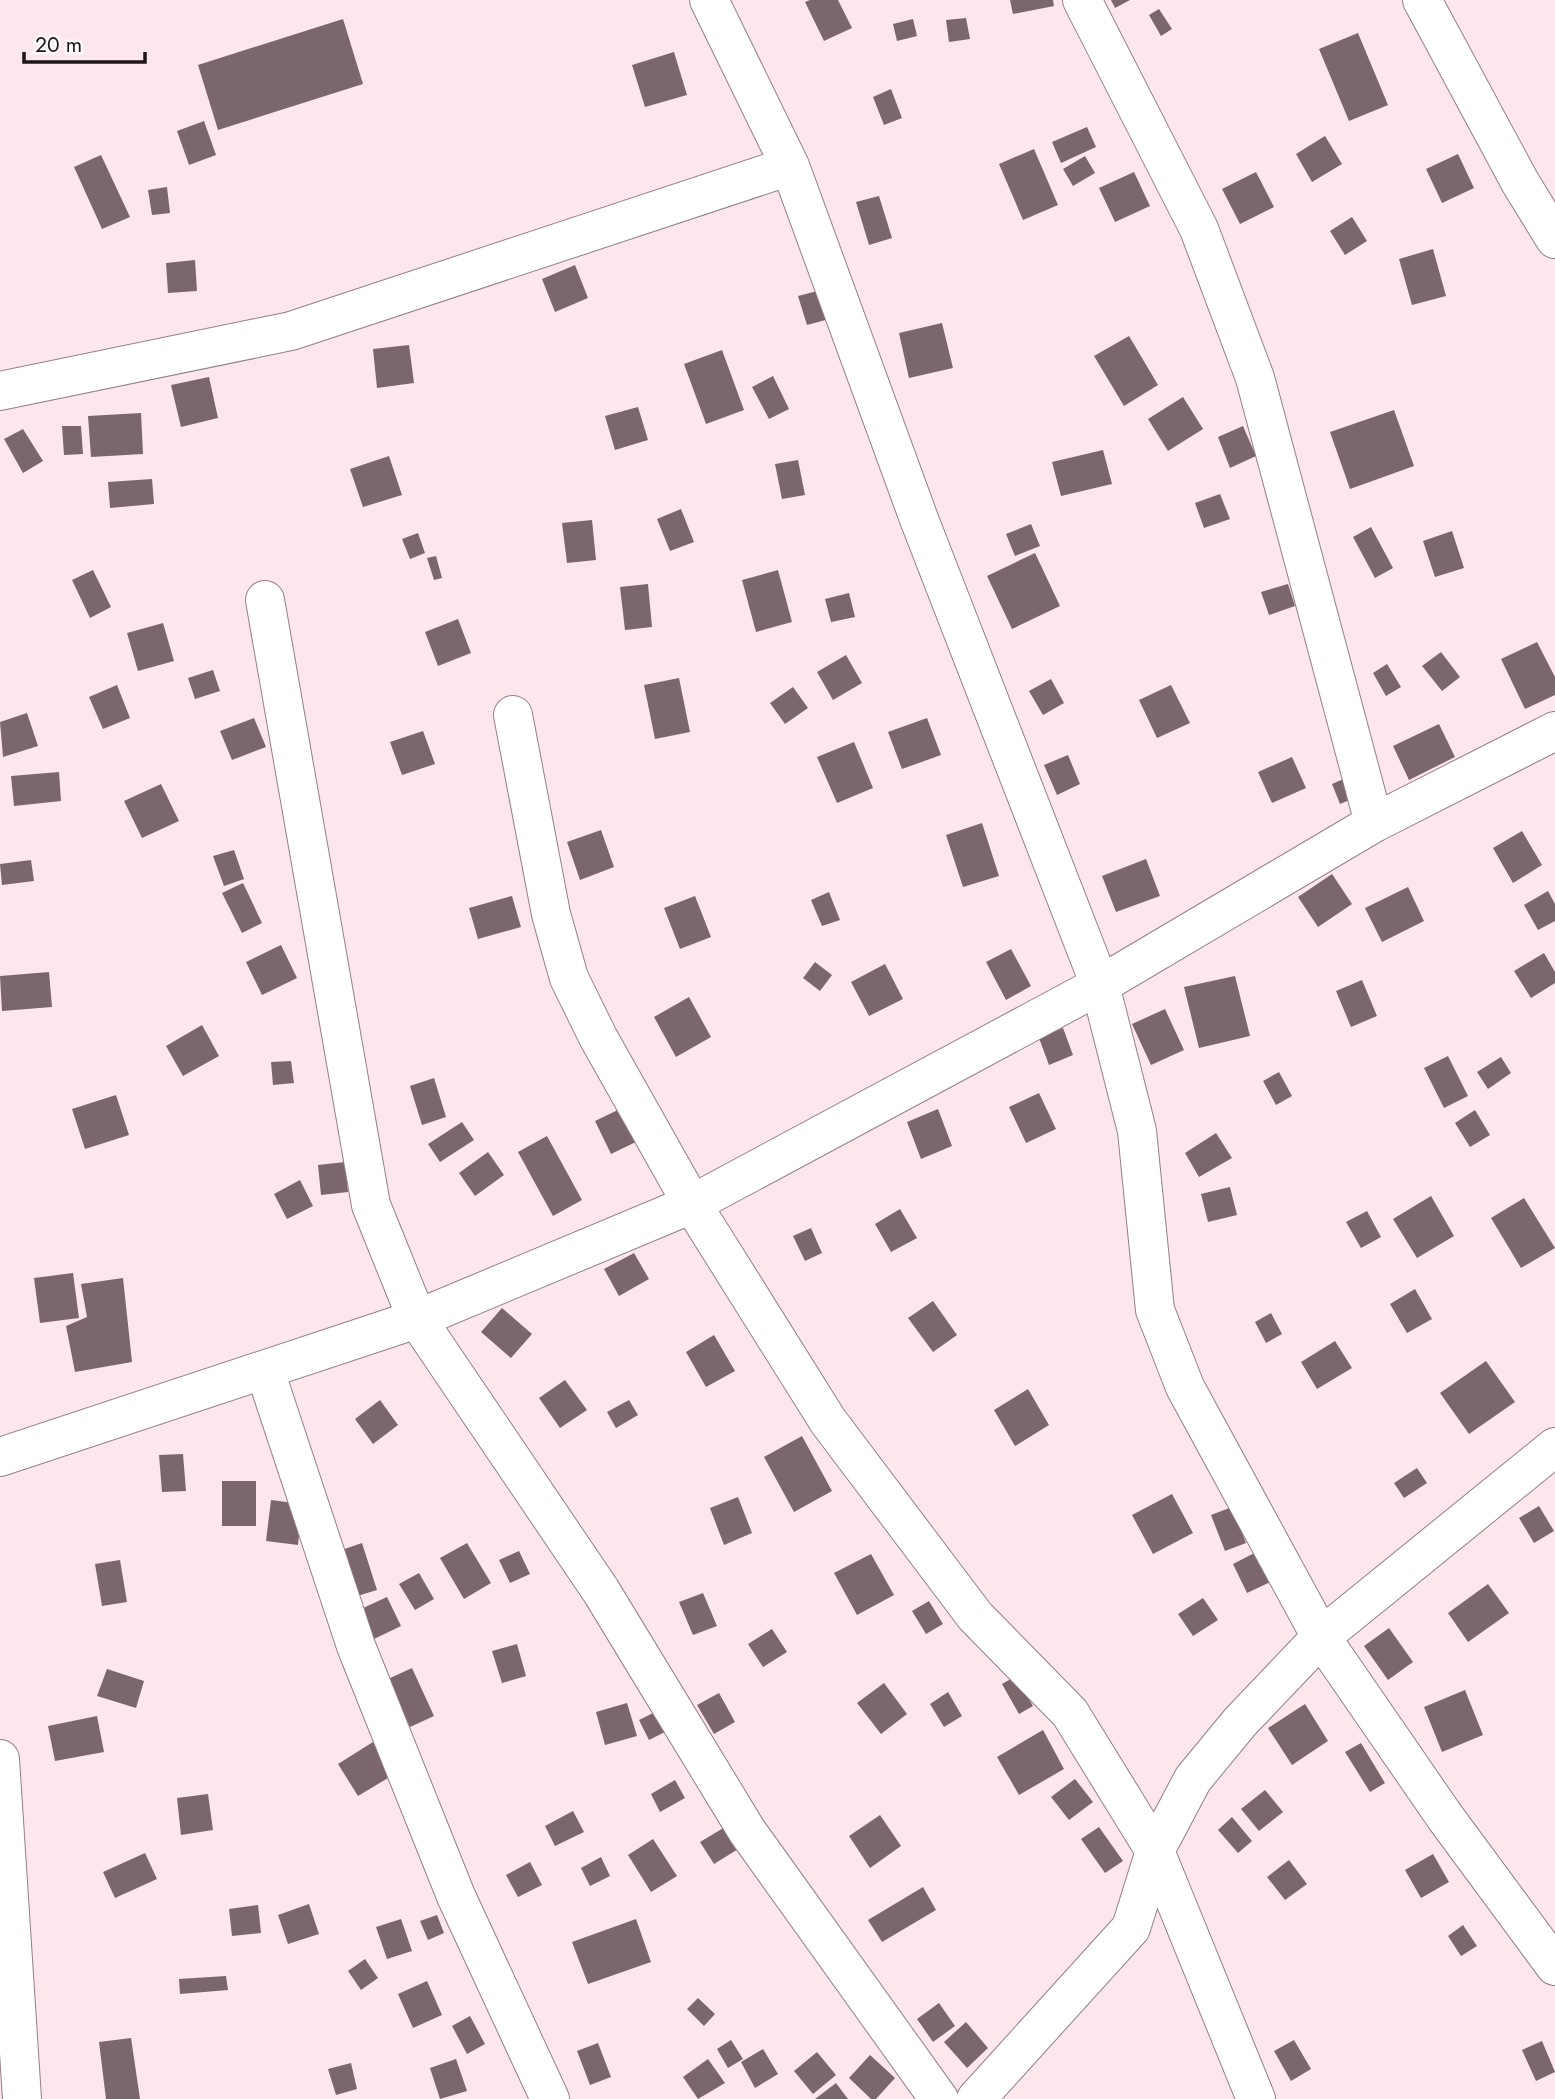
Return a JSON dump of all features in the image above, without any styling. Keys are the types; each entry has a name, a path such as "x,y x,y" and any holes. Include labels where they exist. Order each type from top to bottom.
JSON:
{"street":[{"path":"709,0 790,166 919,519 1100,985 1137,1131 1155,1310 1185,1387 1321,1637 1445,1817 1555,1966"},
{"path":"1082,0 1199,229 1255,378 1374,823"},
{"path":"1422,0 1520,182 1555,239"},
{"path":"0,391 290,331 790,166"},
{"path":"265,600 371,1205 417,1319 601,1591 747,1831 939,2099"},
{"path":"513,715 551,914 569,978 598,1037 692,1204 828,1421 975,1616 1070,1713 1155,1851 1256,2099"},
{"path":"0,1457 417,1319 692,1204 1100,985 1374,823 1555,731"},
{"path":"265,1371 361,1658 456,1896 550,2099"},
{"path":"976,2099 1131,1928 1155,1851 1193,1779 1321,1637 1555,1447"},
{"path":"0,1759 22,2099"}],"building":[{"path":"838,0 852,28 824,41 805,2"},
{"path":"1010,0 1053,0 1054,6 1013,14"},
{"path":"1111,0 1130,0 1115,8"},
{"path":"1159,9 1172,29 1161,36 1149,15"},
{"path":"966,18 970,39 949,42 946,20"},
{"path":"343,19 363,84 218,130 198,65"},
{"path":"913,19 917,36 897,41 893,24"},
{"path":"1358,33 1388,105 1349,121 1319,49"},
{"path":"674,52 687,95 645,107 632,65"},
{"path":"891,89 902,118 884,125 873,97"},
{"path":"204,121 216,155 189,165 177,131"},
{"path":"1087,127 1096,147 1061,163 1052,142"},
{"path":"1325,136 1342,164 1312,182 1296,154"},
{"path":"1034,149 1058,205 1023,220 999,164"},
{"path":"1458,154 1474,188 1442,203 1426,169"},
{"path":"101,155 130,217 102,229 74,167"},
{"path":"1085,156 1095,173 1073,186 1063,169"},
{"path":"1134,172 1150,206 1115,222 1099,188"},
{"path":"1256,172 1274,207 1240,224 1222,189"},
{"path":"167,187 170,213 152,215 148,190"},
{"path":"879,196 892,238 869,245 856,202"},
{"path":"1352,217 1367,241 1345,255 1330,231"},
{"path":"1433,249 1446,296 1412,305 1399,259"},
{"path":"195,260 197,291 168,293 166,263"},
{"path":"575,265 588,298 555,312 542,279"},
{"path":"825,289 833,318 807,325 798,296"},
{"path":"942,323 953,368 909,378 899,333"},
{"path":"1129,336 1158,385 1124,406 1094,356"},
{"path":"409,345 414,383 377,388 373,349"},
{"path":"722,350 744,410 706,424 684,364"},
{"path":"773,376 789,409 769,419 752,387"},
{"path":"209,377 218,418 181,427 171,385"},
{"path":"1183,397 1203,429 1168,451 1148,419"},
{"path":"638,407 648,440 615,450 605,416"},
{"path":"1394,410 1414,466 1350,489 1330,432"},
{"path":"141,413 143,454 91,457 88,416"},
{"path":"62,426 81,426 83,454 64,455"},
{"path":"1243,426 1256,456 1230,468 1218,437"},
{"path":"23,429 43,461 23,473 4,439"},
{"path":"1103,450 1112,484 1061,496 1052,462"},
{"path":"389,456 402,495 363,507 350,469"},
{"path":"798,460 805,495 782,499 775,464"},
{"path":"152,479 154,504 110,508 108,482"},
{"path":"1220,494 1230,519 1204,528 1195,503"},
{"path":"681,509 694,542 670,551 657,519"},
{"path":"592,520 596,560 567,563 562,523"},
{"path":"1031,524 1040,546 1015,556 1006,534"},
{"path":"1371,527 1393,568 1375,578 1353,537"},
{"path":"1452,531 1464,568 1435,577 1423,541"},
{"path":"418,533 425,553 410,559 402,539"},
{"path":"1035,553 1060,606 1012,629 987,576"},
{"path":"436,556 442,578 434,580 427,558"},
{"path":"93,570 111,607 90,618 72,580"},
{"path":"778,570 792,622 756,632 742,580"},
{"path":"648,584 652,627 625,630 620,587"},
{"path":"1288,584 1295,606 1269,615 1261,592"},
{"path":"849,593 855,617 831,622 825,599"},
{"path":"458,619 471,653 438,666 425,632"},
{"path":"163,623 174,661 138,671 127,633"},
{"path":"1537,642 1555,677 1555,695 1525,709 1501,659"},
{"path":"1441,652 1460,677 1442,691 1422,666"},
{"path":"846,655 862,683 833,700 817,672"},
{"path":"1387,664 1401,687 1386,696 1373,673"},
{"path":"213,670 220,691 195,699 188,678"},
{"path":"679,678 690,732 655,739 644,685"},
{"path":"1051,679 1064,703 1043,715 1029,691"},
{"path":"117,685 130,718 103,729 89,697"},
{"path":"1171,685 1190,723 1157,738 1139,700"},
{"path":"793,687 808,708 785,724 770,703"},
{"path":"27,713 38,746 3,757 0,722"},
{"path":"254,718 266,747 232,760 220,731"},
{"path":"927,718 941,755 902,769 888,732"},
{"path":"1439,724 1455,757 1409,780 1393,746"},
{"path":"423,731 435,764 402,775 390,742"},
{"path":"854,742 873,788 837,803 817,757"},
{"path":"1068,755 1080,784 1057,795 1044,765"},
{"path":"1292,757 1306,788 1272,803 1258,772"},
{"path":"59,772 61,801 14,806 11,776"},
{"path":"1348,777 1357,797 1340,804 1332,784"},
{"path":"161,784 179,821 142,838 124,801"},
{"path":"982,823 999,876 963,887 946,835"},
{"path":"601,830 614,867 580,880 567,842"},
{"path":"1522,831 1542,865 1513,883 1493,848"},
{"path":"234,850 244,879 224,886 213,856"},
{"path":"1146,859 1160,896 1116,912 1102,876"},
{"path":"31,860 34,881 2,885 0,864"},
{"path":"1332,874 1352,904 1318,927 1298,897"},
{"path":"243,883 262,923 242,933 222,893"},
{"path":"1408,887 1424,921 1382,942 1365,908"},
{"path":"1548,891 1555,904 1555,921 1538,930 1524,905"},
{"path":"829,892 840,920 822,926 811,900"},
{"path":"512,896 521,927 478,939 469,908"},
{"path":"695,896 711,937 680,949 664,908"},
{"path":"281,945 297,978 262,995 246,962"},
{"path":"1011,949 1031,986 1006,1000 986,962"},
{"path":"1544,953 1555,972 1555,983 1531,998 1514,971"},
{"path":"815,962 832,975 820,991 803,978"},
{"path":"885,964 903,999 869,1016 851,982"},
{"path":"49,972 52,1007 2,1011 0,976"},
{"path":"1235,976 1250,1036 1199,1048 1184,987"},
{"path":"1362,980 1377,1016 1351,1027 1336,991"},
{"path":"689,997 711,1037 676,1057 654,1017"},
{"path":"1165,1009 1184,1050 1151,1065 1132,1024"},
{"path":"202,1025 219,1056 183,1076 166,1046"},
{"path":"1063,1028 1073,1055 1049,1065 1039,1038"},
{"path":"1448,1056 1468,1096 1444,1108 1424,1068"},
{"path":"1501,1057 1511,1073 1488,1089 1477,1072"},
{"path":"291,1061 294,1083 273,1085 271,1062"},
{"path":"1279,1072 1292,1096 1276,1105 1263,1081"},
{"path":"434,1078 446,1117 422,1125 410,1086"},
{"path":"1039,1093 1056,1129 1026,1143 1009,1107"},
{"path":"116,1095 129,1135 85,1149 72,1109"},
{"path":"622,1108 638,1141 611,1154 595,1121"},
{"path":"938,1109 952,1146 921,1159 907,1122"},
{"path":"1475,1110 1490,1135 1470,1147 1455,1123"},
{"path":"462,1122 474,1140 440,1162 428,1144"},
{"path":"1216,1133 1232,1158 1199,1177 1185,1153"},
{"path":"547,1136 582,1200 553,1216 518,1152"},
{"path":"488,1152 504,1175 475,1196 459,1173"},
{"path":"345,1162 348,1192 321,1195 318,1165"},
{"path":"300,1180 313,1206 287,1219 274,1194"},
{"path":"1230,1187 1237,1215 1208,1222 1201,1194"},
{"path":"1431,1196 1454,1236 1417,1258 1393,1219"},
{"path":"1524,1198 1555,1248 1521,1268 1491,1218"},
{"path":"900,1209 917,1238 891,1252 875,1224"},
{"path":"1367,1211 1381,1237 1361,1248 1346,1222"},
{"path":"811,1228 822,1253 805,1261 793,1236"},
{"path":"634,1253 649,1279 619,1296 604,1269"},
{"path":"73,1273 79,1318 40,1323 34,1278"},
{"path":"123,1278 132,1362 75,1372 66,1326 87,1317 81,1284"},
{"path":"1415,1289 1432,1319 1407,1333 1390,1304"},
{"path":"933,1301 957,1335 933,1352 908,1318"},
{"path":"502,1308 532,1334 511,1358 481,1332"},
{"path":"1271,1313 1282,1334 1266,1343 1255,1322"},
{"path":"714,1335 735,1371 706,1387 686,1352"},
{"path":"1335,1341 1352,1368 1317,1389 1301,1362"},
{"path":"1486,1361 1515,1402 1469,1434 1440,1393"},
{"path":"565,1380 587,1410 560,1428 539,1398"},
{"path":"1028,1389 1049,1425 1015,1446 994,1410"},
{"path":"380,1400 398,1425 373,1444 355,1419"},
{"path":"629,1400 638,1415 616,1428 607,1412"},
{"path":"802,1436 832,1491 794,1512 764,1457"},
{"path":"183,1454 186,1491 162,1492 159,1455"},
{"path":"1417,1468 1427,1483 1404,1498 1394,1483"},
{"path":"222,1481 256,1481 256,1526 222,1526"},
{"path":"1172,1494 1193,1533 1153,1554 1132,1515"},
{"path":"738,1497 752,1533 724,1545 710,1508"},
{"path":"271,1500 302,1504 298,1545 266,1541"},
{"path":"1539,1506 1554,1531 1534,1543 1519,1518"},
{"path":"1232,1507 1246,1543 1225,1551 1211,1515"},
{"path":"362,1543 377,1590 354,1597 339,1551"},
{"path":"467,1543 491,1583 464,1599 440,1558"},
{"path":"1264,1548 1279,1578 1247,1593 1233,1564"},
{"path":"519,1551 530,1574 510,1583 499,1560"},
{"path":"871,1554 894,1595 857,1615 834,1573"},
{"path":"120,1560 127,1602 102,1606 95,1564"},
{"path":"419,1573 434,1599 415,1610 399,1584"},
{"path":"1488,1584 1509,1613 1468,1642 1448,1613"},
{"path":"703,1593 717,1626 693,1635 679,1602"},
{"path":"387,1597 401,1626 374,1639 361,1609"},
{"path":"1203,1598 1218,1620 1193,1636 1178,1614"},
{"path":"929,1601 943,1624 926,1634 912,1611"},
{"path":"1389,1628 1413,1662 1388,1680 1364,1646"},
{"path":"772,1629 787,1652 763,1667 748,1644"},
{"path":"517,1644 526,1676 502,1683 492,1651"},
{"path":"412,1668 434,1716 410,1727 388,1679"},
{"path":"107,1669 144,1681 136,1708 97,1696"},
{"path":"1016,1676 1033,1706 1019,1714 1002,1684"},
{"path":"884,1683 907,1714 881,1734 857,1703"},
{"path":"1465,1690 1483,1735 1442,1752 1424,1707"},
{"path":"948,1692 962,1716 944,1727 930,1704"},
{"path":"719,1693 735,1722 714,1734 697,1705"},
{"path":"627,1703 637,1736 605,1745 596,1712"},
{"path":"1305,1704 1328,1741 1292,1765 1268,1728"},
{"path":"663,1708 673,1728 649,1740 639,1720"},
{"path":"97,1716 104,1752 55,1761 48,1726"},
{"path":"1043,1730 1064,1769 1019,1795 997,1757"},
{"path":"373,1742 393,1775 358,1796 338,1764"},
{"path":"1361,1743 1385,1783 1370,1792 1345,1752"},
{"path":"1075,1779 1093,1802 1069,1820 1051,1797"},
{"path":"675,1780 685,1798 660,1812 651,1794"},
{"path":"1265,1790 1283,1812 1259,1831 1241,1809"},
{"path":"208,1794 213,1830 181,1835 177,1798"},
{"path":"573,1811 584,1832 555,1846 545,1826"},
{"path":"880,1815 901,1846 870,1868 849,1836"},
{"path":"1232,1817 1252,1841 1238,1853 1218,1830"},
{"path":"730,1824 743,1846 714,1864 700,1842"},
{"path":"1099,1827 1123,1861 1105,1873 1081,1839"},
{"path":"653,1839 677,1876 651,1892 628,1855"},
{"path":"145,1853 157,1879 115,1898 103,1872"},
{"path":"1433,1854 1449,1882 1421,1898 1405,1870"},
{"path":"601,1857 610,1876 590,1886 581,1868"},
{"path":"1289,1860 1307,1884 1285,1900 1267,1877"},
{"path":"530,1862 542,1885 518,1897 506,1875"},
{"path":"923,1887 936,1910 882,1942 868,1920"},
{"path":"309,1904 319,1934 288,1944 278,1915"},
{"path":"258,1905 261,1933 232,1936 229,1909"},
{"path":"437,1915 444,1933 428,1940 420,1921"},
{"path":"401,1919 412,1951 387,1959 376,1927"},
{"path":"636,1919 651,1962 588,1984 572,1942"},
{"path":"1463,1925 1477,1946 1461,1956 1448,1936"},
{"path":"365,1959 378,1978 361,1990 348,1971"},
{"path":"226,1976 228,1990 180,1994 179,1979"},
{"path":"427,1981 442,2015 413,2028 398,1994"},
{"path":"698,1998 715,2014 704,2026 687,2009"},
{"path":"939,2003 955,2026 933,2042 917,2019"},
{"path":"470,2016 485,2044 467,2054 452,2026"},
{"path":"966,2022 988,2048 967,2068 944,2042"},
{"path":"131,2038 140,2099 106,2099 99,2042"},
{"path":"731,2040 743,2059 728,2068 717,2049"},
{"path":"1294,2040 1311,2069 1291,2081 1274,2051"},
{"path":"1542,2041 1555,2072 1536,2081 1522,2050"},
{"path":"598,2043 611,2077 590,2085 577,2051"},
{"path":"763,2049 778,2074 755,2088 741,2062"},
{"path":"817,2052 836,2075 813,2094 794,2071"},
{"path":"870,2055 895,2078 876,2099 871,2099 849,2078"},
{"path":"456,2059 467,2091 440,2099 430,2068"},
{"path":"708,2059 725,2083 698,2099 683,2077"},
{"path":"351,2063 357,2089 336,2095 328,2069"},
{"path":"836,2083 848,2099 815,2099"}]}
